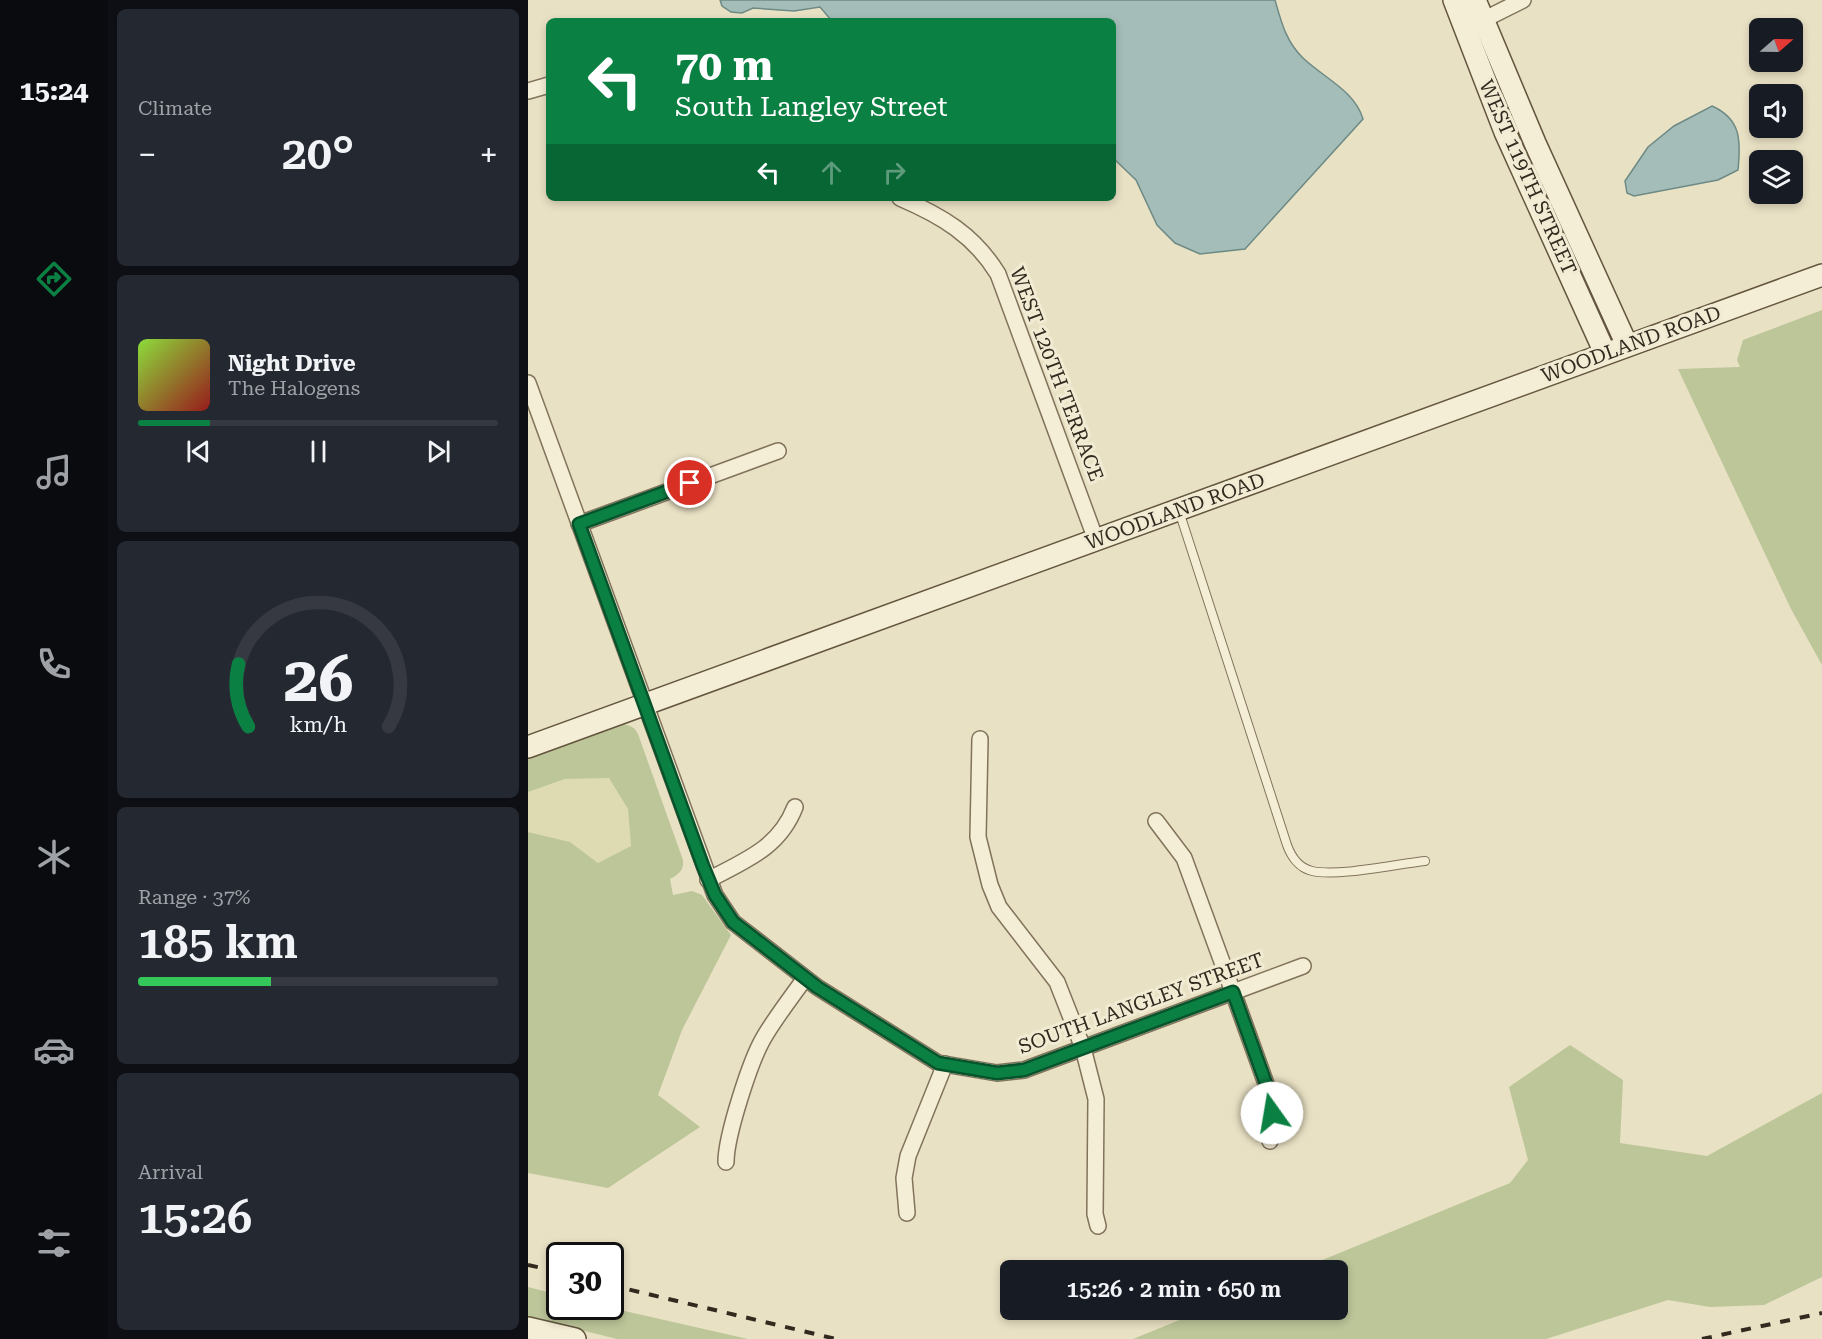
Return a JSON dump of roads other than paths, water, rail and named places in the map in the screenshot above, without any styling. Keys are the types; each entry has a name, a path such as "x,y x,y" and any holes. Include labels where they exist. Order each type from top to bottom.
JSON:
{"main road":[{"name":"WEST 119TH STREET","path":"1454,0 1505,132 1605,353"},
{"name":"WEST 119TH STREET","path":"1475,0 1627,345"},
{"name":"WOODLAND ROAD","path":"528,747 1822,275"},
{"path":"528,1328 575,1339"}],"street":[{"path":"1483,20 1512,8 1523,0"},
{"path":"528,91 546,86"},
{"name":"WEST 120TH TERRACE","path":"906,201 952,224 965,234 986,254 998,274 1096,540"},
{"name":"SOUTH LANGLEY STREET","path":"528,384 708,880 733,922 805,978 938,1063 997,1073 1024,1070 1303,966"},
{"path":"579,524 778,450"},
{"path":"980,739 978,837 990,885 999,907 1057,982 1083,1048 1096,1099 1095,1214 1098,1226"},
{"path":"708,880 753,857 775,840 787,826 795,807"},
{"path":"1156,821 1184,858 1269,1092 1272,1113 1270,1141"},
{"path":"726,1162 726,1146 762,1040 805,978"},
{"path":"907,1213 904,1178 908,1156 945,1064"}],"lane":[{"path":"1179,510 1287,844 1295,861 1312,871 1328,872 1425,861"}],"water":[{"path":"720,0 1275,0 1285,31 1297,52 1353,100 1363,119 1245,249 1200,254 1175,243 1157,225 1136,180 1116,161 1116,18 829,18 820,7 794,11 753,8 742,13 731,12 722,6"},
{"path":"1712,106 1722,111 1734,124 1739,140 1738,170 1718,180 1634,196 1627,193 1625,181 1648,147 1674,126"}],"railway":[{"path":"528,1265 546,1269"},
{"path":"624,1288 836,1339"},
{"path":"1702,1339 1822,1313"}]}
